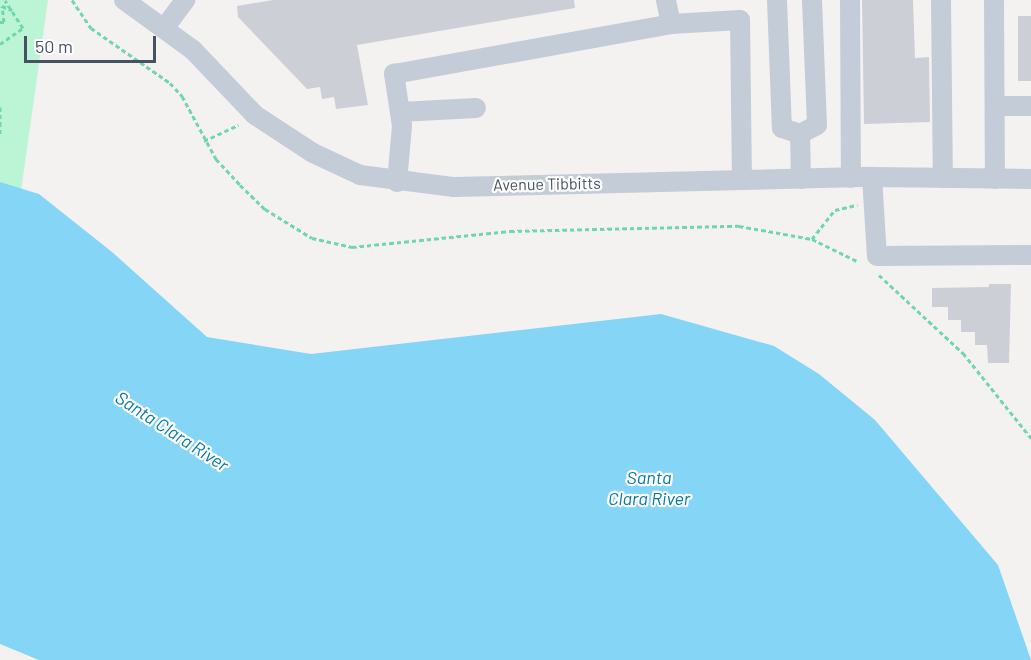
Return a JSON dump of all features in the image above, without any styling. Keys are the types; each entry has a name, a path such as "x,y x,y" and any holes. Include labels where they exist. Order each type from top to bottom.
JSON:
{"street":[{"name":"Avenue Tibbitts","path":"124,0 165,27 193,50 255,115 313,153 360,174 397,182 454,187 851,177 1031,179"},
{"path":"165,27 185,0"},
{"path":"666,0 671,24"},
{"path":"777,0 782,128 800,134 817,125 812,0"},
{"path":"850,0 851,177"},
{"path":"941,0 943,178"},
{"path":"994,0 995,179"},
{"path":"397,182 402,126 394,74 671,24 740,20 742,180"},
{"path":"995,106 1031,106"},
{"path":"400,112 476,108"},
{"path":"800,134 801,178"},
{"path":"872,177 877,256 1031,255"}],"path":[{"path":"0,44 23,28 5,0"},
{"path":"0,22 4,22 2,6 13,11"},
{"path":"0,106 0,134"},
{"path":"204,141 255,115"},
{"path":"812,239 835,210 874,204"},
{"path":"873,271 904,295 963,352 1031,438"}],"green space":[{"path":"0,0 48,0 0,340"}],"water":[{"name":"Santa Clara River","path":"0,182 39,194 112,252 207,337 311,354 661,314 774,346 819,374 875,420 998,565 1031,660 39,660 0,644"}],"building":[{"path":"273,0 574,0 575,8 357,45 368,105 336,109 334,97 322,99 320,87 307,89 238,17 237,6"},
{"path":"862,0 913,0 915,58 929,57 930,122 864,124"},
{"path":"1018,16 1031,16 1031,81 1018,81"},
{"path":"989,284 1011,284 1009,363 988,363 987,345 975,345 975,332 961,332 961,320 948,320 948,307 932,307 932,288 989,287"}]}
